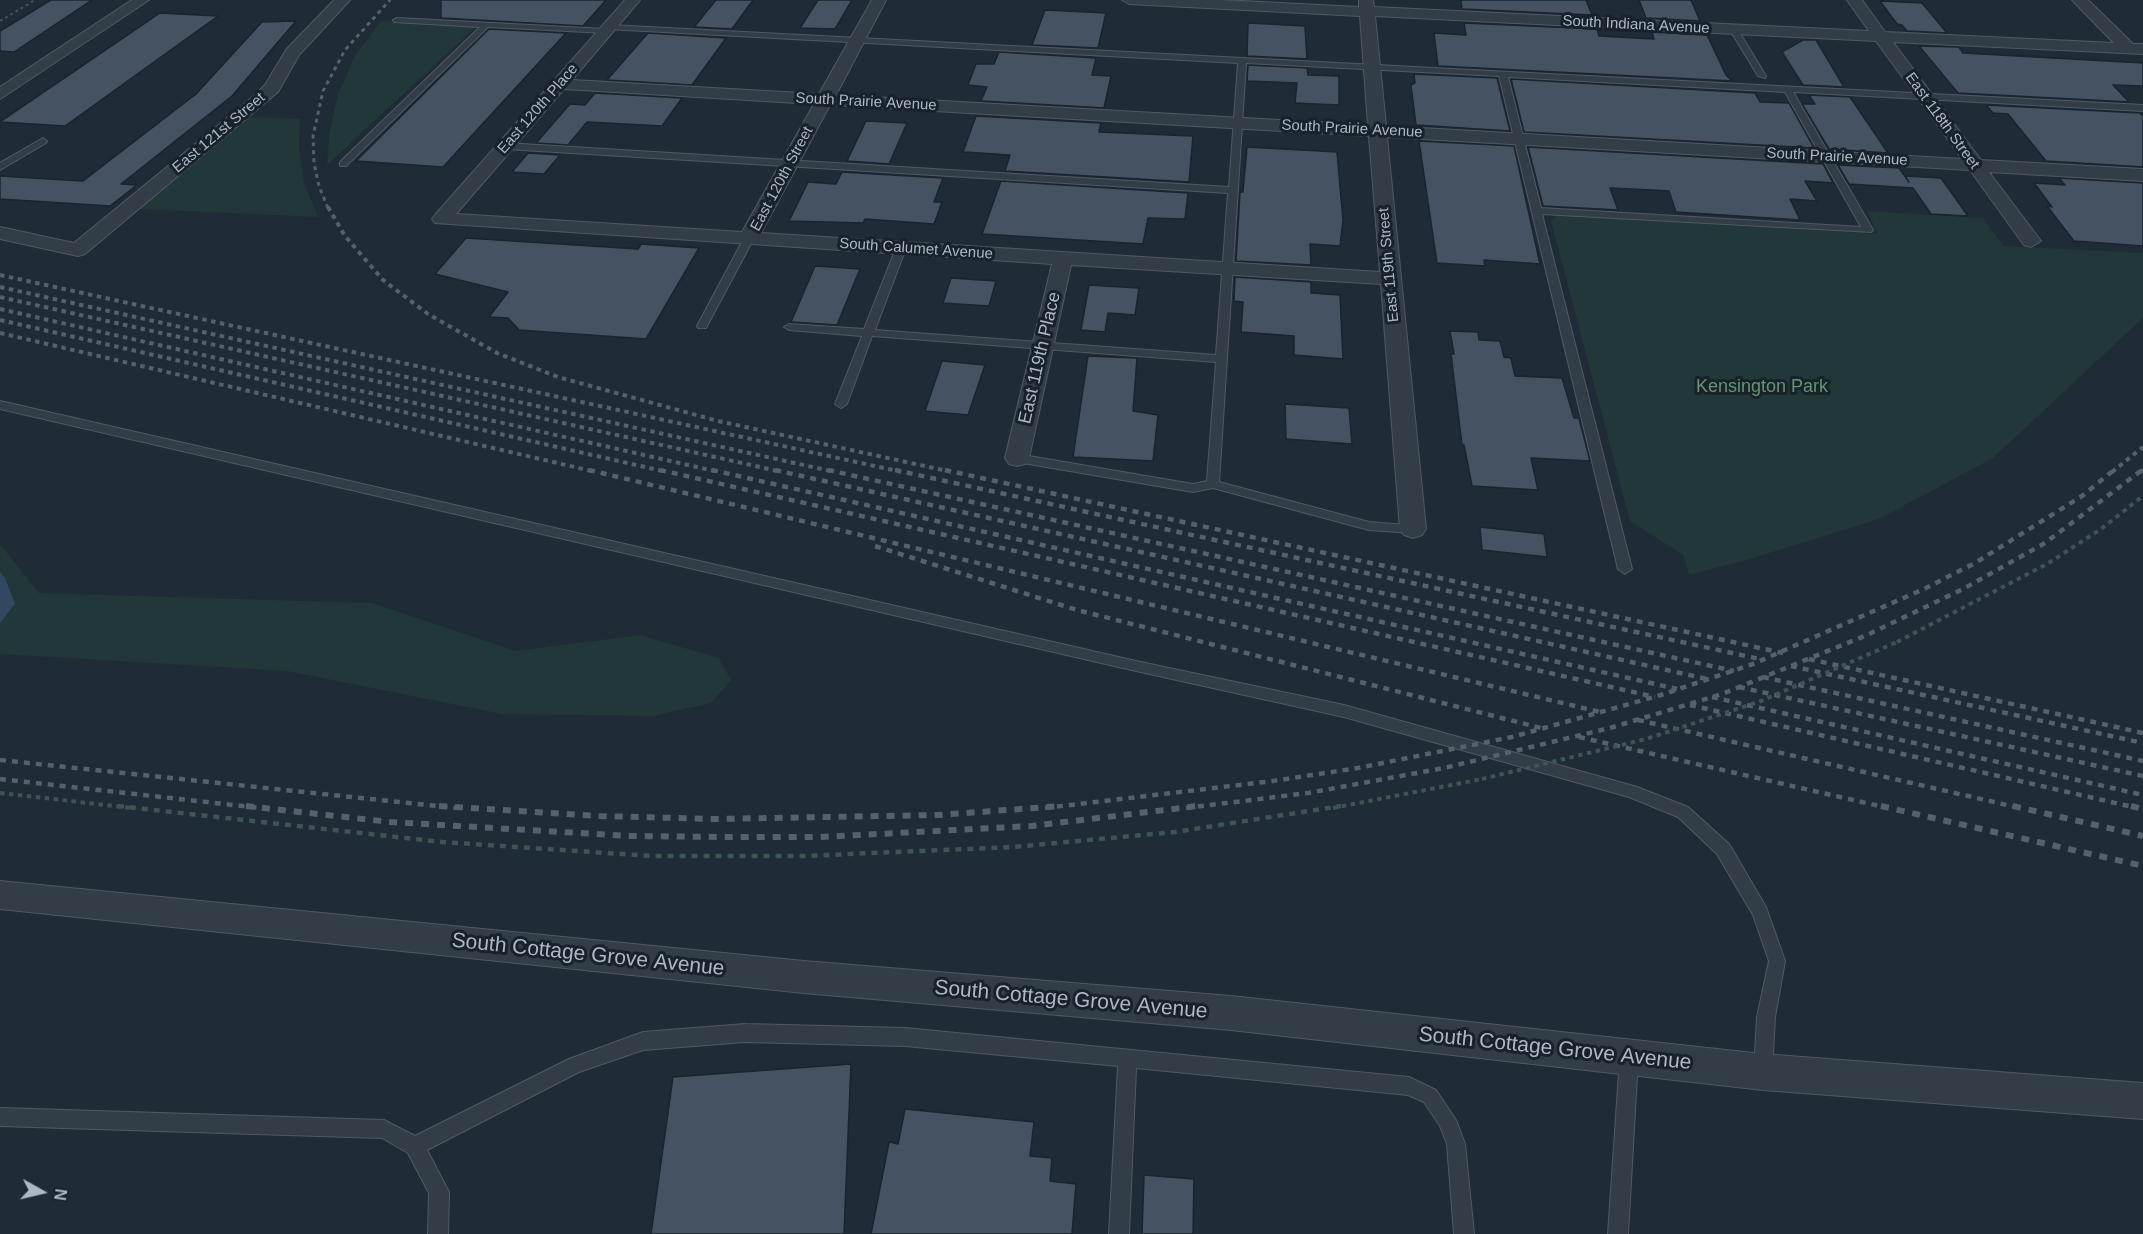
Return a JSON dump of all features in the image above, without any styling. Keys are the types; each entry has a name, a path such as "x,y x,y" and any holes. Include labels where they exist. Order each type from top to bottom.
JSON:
{"street":[{"path":"0,94 142,0"},
{"name":"East 121st Street","path":"0,233 78,250 261,99 272,88 281,68 307,35 343,0"},
{"name":"East 120th Place","path":"442,219 633,0"},
{"name":"East 120th Street","path":"749,238 879,0"},
{"name":"South Indiana Avenue","path":"1129,0 1366,6 1619,24 2136,49"},
{"name":"East 118th Street","path":"1854,0 2031,241"},
{"path":"2079,0 2136,49"},
{"name":"East 119th Street","path":"1366,6 1413,529"},
{"path":"1612,6 1619,24"},
{"name":"South Prairie Avenue","path":"560,84 1975,165 2140,177"},
{"name":"South Calumet Avenue","path":"442,219 1391,279"},
{"name":"East 119th Place","path":"1017,458 1063,258"},
{"name":"South Cottage Grove Avenue","path":"0,895 804,977 1231,1013 1763,1072 2143,1101"}],"lane":[{"path":"397,20 857,39 2143,108"},
{"path":"342,164 486,25"},
{"path":"1734,30 1762,76"},
{"path":"1213,484 1242,60"},
{"path":"1503,75 1625,569"},
{"path":"1538,211 1868,230 1788,90"},
{"path":"0,168 43,141"},
{"path":"506,146 1233,190"},
{"name":"East 120th Street","path":"702,326 749,238"},
{"path":"841,404 901,248"},
{"path":"789,327 1222,359"},
{"path":"0,405 1101,658 1344,711 1632,791 1683,812 1723,849 1760,912 1777,961 1766,1017 1763,1072"},
{"path":"1017,458 1193,488 1213,484 1369,526 1413,529"},
{"path":"415,1146 575,1065 643,1041 745,1033 905,1037 1409,1086 1430,1096 1446,1120 1456,1144 1464,1234"},
{"path":"1618,1234 1629,1058"},
{"path":"1119,1234 1127,1059"},
{"path":"0,1117 384,1129 415,1146 439,1192 438,1234"}],"path":[{"path":"0,21 35,0"},
{"path":"0,793 442,842 652,856 804,856 1013,847 1176,832 1290,816 1482,779 1646,739 1750,704 1897,642 2048,564 2101,529 2143,496"}],"green space":[{"path":"381,21 477,26 327,165 329,135 338,94 355,56"},
{"path":"248,117 300,119 299,147 304,183 318,217 138,209"},
{"name":"Kensington Park","path":"1867,211 1983,218 2004,246 2143,253 2143,318 1993,458 1879,519 1750,559 1689,575 1683,555 1630,521 1551,221 1558,215 1878,234"},
{"path":"0,544 39,593 372,603 516,651 640,635 719,658 731,680 711,703 653,716 502,714 287,671 0,654"}],"water":[{"path":"0,572 5,578 15,604 0,623"}],"building":[{"path":"51,0 92,0 14,52 0,51 0,31"},
{"path":"441,0 606,0 583,26 441,18"},
{"path":"716,0 753,0 732,29 694,27"},
{"path":"818,0 852,0 835,29 800,28"},
{"path":"1461,0 1586,0 1592,15 1462,9"},
{"path":"1639,0 1691,0 1700,21 1646,18"},
{"path":"1880,1 1922,3 1947,33 1907,31 1902,25 1897,24"},
{"path":"1045,10 1106,13 1098,48 1032,45"},
{"path":"160,13 218,16 65,126 0,122"},
{"path":"296,21 232,96 121,184 137,185 110,206 0,199 0,176 83,181 196,94 262,22"},
{"path":"1248,23 1305,26 1307,59 1247,56"},
{"path":"1464,23 1597,29 1599,36 1654,39 1652,32 1707,35 1726,75 1732,81 1438,66 1434,33 1466,35"},
{"path":"489,29 566,33 443,167 356,161"},
{"path":"648,33 726,38 692,85 607,80"},
{"path":"1803,40 1816,40 1844,87 1803,85 1782,52"},
{"path":"1919,46 1959,47 1963,53 2143,63 2143,86 2113,85 2129,102 1958,93"},
{"path":"999,52 1096,58 1092,75 1111,76 1104,108 981,101 987,87 968,85 976,64 994,64"},
{"path":"1248,65 1307,68 1308,75 1339,76 1339,105 1295,103 1297,83 1247,81"},
{"path":"1414,74 1497,78 1510,131 1416,125 1411,85 1415,83"},
{"path":"1511,79 1755,93 1760,102 1789,103 1814,148 1524,132"},
{"path":"595,93 682,98 662,126 587,122 568,145 536,143 570,104 585,105"},
{"path":"1809,95 1850,97 1888,153 1829,149 1802,104 1815,104"},
{"path":"1986,105 2140,113 2143,116 2143,167 2046,161 2008,114 1993,113"},
{"path":"976,116 1101,123 1099,132 1193,136 1189,182 1005,171 1010,155 963,152"},
{"path":"866,121 907,123 889,164 847,161"},
{"path":"1419,141 1514,146 1540,264 1484,260 1485,266 1437,263"},
{"path":"1247,147 1337,152 1343,220 1340,246 1310,244 1311,265 1236,261 1240,192 1243,192"},
{"path":"1528,147 1823,164 1833,183 1805,181 1817,201 1790,199 1800,220 1676,212 1669,191 1652,190 1610,188 1618,210 1543,206"},
{"path":"528,153 560,155 544,174 512,172"},
{"path":"1838,165 1899,168 1909,182 1905,176 1941,178 1968,216 1931,214 1913,188 1849,184"},
{"path":"842,172 943,178 934,202 942,202 934,224 865,219 863,223 789,221 808,182 836,184"},
{"path":"2059,178 2143,183 2143,246 2074,241 2047,206 2052,207 2034,183 2065,185"},
{"path":"1001,181 1188,193 1185,219 1148,218 1143,244 982,234"},
{"path":"466,238 638,249 641,244 699,248 646,339 519,330 508,318 489,317 508,292 435,274"},
{"path":"815,266 860,269 837,325 791,322"},
{"path":"1235,277 1311,282 1311,293 1340,295 1343,359 1294,355 1294,336 1241,332 1243,302 1234,301"},
{"path":"951,278 996,281 989,306 943,303"},
{"path":"1089,285 1139,288 1135,315 1108,313 1105,332 1081,330"},
{"path":"1450,331 1478,332 1479,340 1500,341 1504,357 1511,358 1515,376 1562,378 1574,418 1579,418 1590,461 1531,458 1538,490 1472,486 1464,445 1462,445"},
{"path":"1088,356 1137,358 1133,411 1158,415 1153,461 1073,457"},
{"path":"942,361 985,365 968,415 925,411"},
{"path":"1285,404 1349,408 1352,444 1286,439"},
{"path":"1480,527 1544,534 1547,557 1482,550"},
{"path":"851,1064 844,1234 651,1234 673,1077"},
{"path":"905,1109 1034,1122 1030,1156 1052,1158 1050,1181 1076,1184 1072,1234 871,1234 889,1142 898,1144"},
{"path":"1144,1175 1194,1179 1193,1234 1142,1234"}],"railway":[{"path":"328,208 319,186 314,163 313,136 323,91 345,50 390,0"},
{"path":"328,207 345,236 383,280 428,314 497,353 558,377 718,421 952,472"},
{"path":"0,275 902,472"},
{"path":"0,287 835,472"},
{"path":"0,297 782,472"},
{"path":"0,309 719,472"},
{"path":"0,320 667,472"},
{"path":"0,333 596,472"},
{"path":"2112,472 2143,447"},
{"path":"589,470 1600,712"},
{"path":"660,470 1654,697"},
{"path":"712,470 1677,689"},
{"path":"775,470 1707,679"},
{"path":"828,470 1733,671"},
{"path":"895,470 1763,660"},
{"path":"945,470 1780,652"},
{"path":"1780,652 1924,589 1975,563 2082,496 2114,470"},
{"path":"1764,677 1867,635 1963,589 2045,543 2142,470"},
{"path":"875,546 1077,610 1541,728"},
{"path":"1763,660 1780,652"},
{"path":"1809,659 2143,733"},
{"path":"1733,671 1763,660"},
{"path":"1791,666 2143,743"},
{"path":"1654,697 1733,671"},
{"path":"1739,687 1764,677"},
{"path":"1764,677 2143,761"},
{"path":"1712,697 1739,687"},
{"path":"1739,687 2143,776"},
{"path":"1045,808 1273,781 1358,768 1512,737 1654,697"},
{"path":"1186,808 1308,793 1444,768 1610,728 1712,697"},
{"path":"1712,697 2143,795"},
{"path":"1690,705 2137,808"},
{"path":"1638,720 2020,808"},
{"path":"1579,737 1888,808"},
{"path":"0,760 456,808"},
{"path":"0,779 260,808"},
{"path":"246,806 390,822 631,836 728,837 820,837 1032,826 1198,806"},
{"path":"439,806 599,816 715,819 938,815 1061,806"},
{"path":"1881,806 2143,866"},
{"path":"2013,806 2143,836"},
{"path":"2131,806 2143,809"}]}
